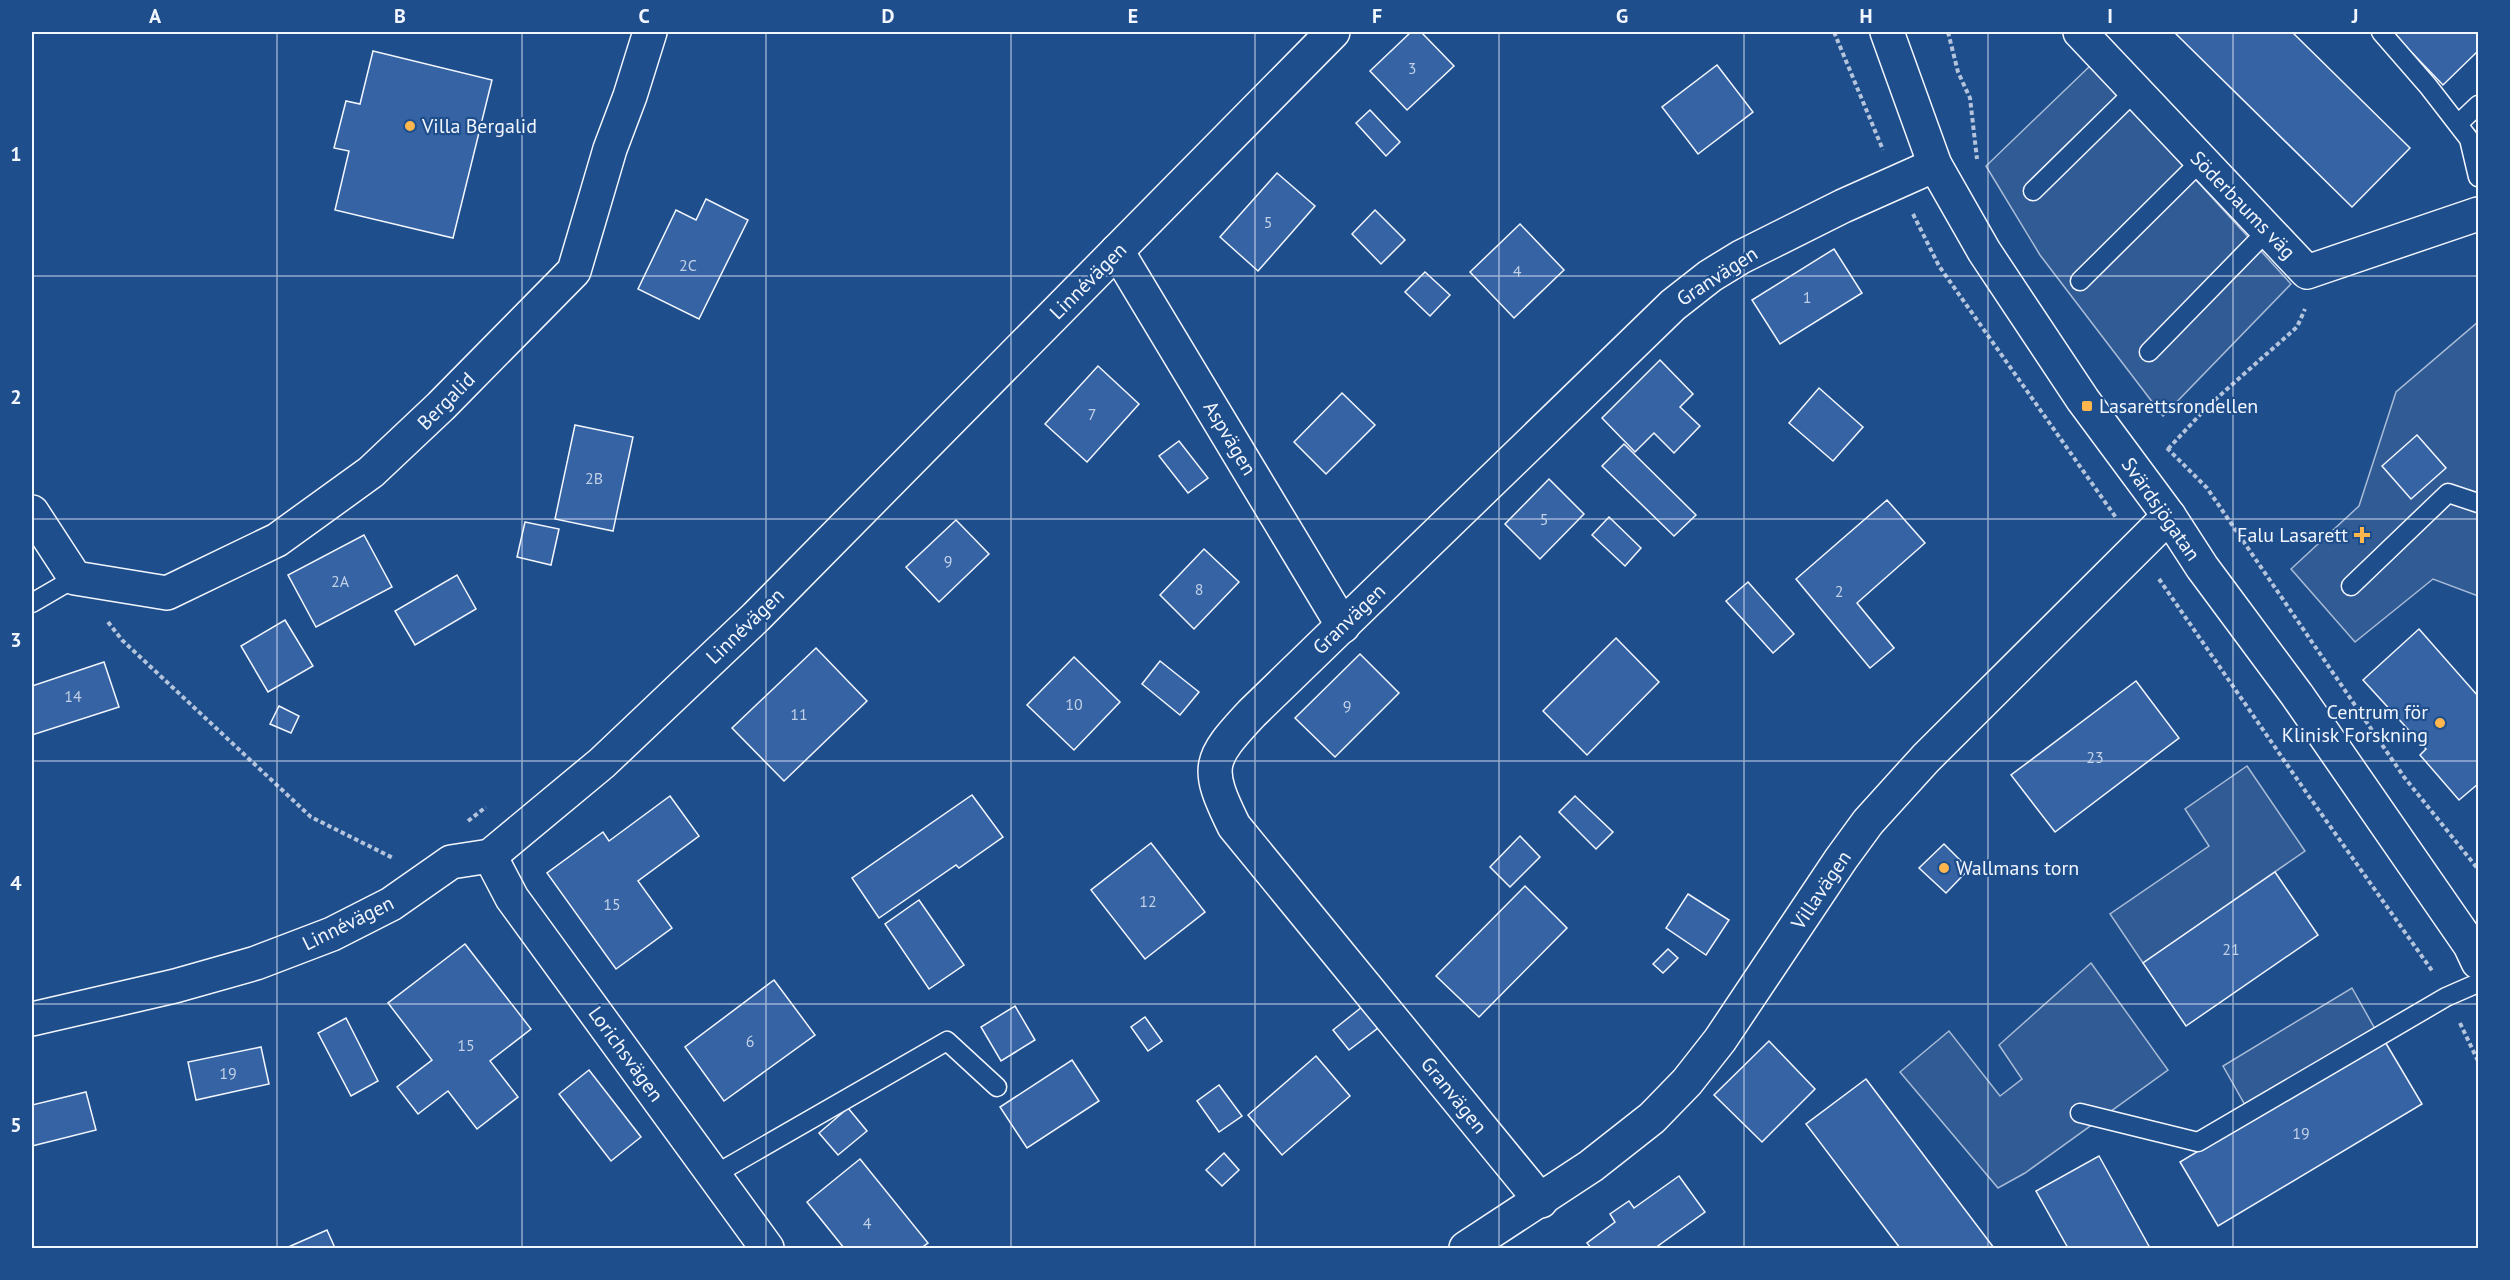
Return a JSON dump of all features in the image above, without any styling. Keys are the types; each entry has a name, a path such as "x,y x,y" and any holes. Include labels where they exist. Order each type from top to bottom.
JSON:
{"street":[{"name":"Bergalid","path":"75,578 167,593 277,540 371,472 434,414 574,271 610,149 650,32"},
{"name":"Linnévägen","path":"32,1019 175,986 256,963 332,934 391,904 451,862 490,856 602,763 756,617 1333,32"},
{"name":"Svärdsjögatan","path":"1887,32 1935,165 1984,251 2083,400 2169,516 2202,567 2297,695 2476,948"},
{"name":"Söderbaums väg","path":"2080,32 2307,272 2478,214"},
{"name":"Granvägen","path":"1541,1201 1234,826 1220,798 1215,777 1216,758 1224,743 1252,712 1672,305 1700,283 1741,257 1833,211 1935,165"},
{"name":"Aspvägen","path":"1117,251 1343,626"},
{"path":"32,512 75,578"},
{"name":"Villavägen","path":"1466,1248 1541,1201 1591,1166 1652,1118 1686,1082 1753,994 1841,859 1868,822 1926,758 2169,516"},
{"name":"Lorichsvägen","path":"490,856 512,898 768,1248"}],"lane":[{"path":"2381,32 2469,139 2478,177"},
{"path":"2033,190 2135,91"},
{"path":"2458,124 2478,105"},
{"path":"2080,281 2201,160"},
{"path":"2149,352 2268,230"},
{"path":"2350,586 2448,493 2478,503"},
{"path":"32,603 75,578"},
{"path":"2080,1113 2198,1142 2446,997 2478,982"},
{"path":"714,1175 946,1041 997,1087"}],"path":[{"path":"1948,32 1958,72 1970,98 1974,148 1978,166"},
{"path":"2168,449 2208,406 2297,327 2325,266"},
{"path":"2160,441 2207,488 2404,777 2478,869"},
{"path":"75,578 122,640 311,817 397,860"}],"shaded area":[{"path":"2091,65 2291,284 2163,416 2040,255 1986,166"},
{"path":"2478,322 2478,596 2433,579 2355,642 2291,569 2359,506 2396,392"},
{"path":"2247,766 2305,851 2143,963 2110,914 2209,846 2185,809"},
{"path":"2091,963 2168,1070 2025,1173 1998,1188 1900,1072 1949,1031 2000,1096 2022,1079 1999,1045"},
{"path":"2352,988 2379,1036 2249,1112 2223,1066"}],"building":[{"path":"1411,32 1421,32 1454,66 1407,110 1370,71"},
{"path":"2174,32 2292,32 2410,148 2352,207"},
{"path":"2392,32 2478,32 2478,51 2443,85"},
{"name":"Villa Bergalid","path":"373,51 492,80 453,238 335,210 349,151 334,148 346,101 360,104"},
{"path":"1717,65 1753,112 1698,154 1662,107"},
{"path":"1370,110 1400,142 1386,156 1356,123"},
{"path":"1277,173 1315,206 1258,271 1220,237"},
{"path":"706,199 748,220 699,319 638,289 676,210 696,220"},
{"path":"1375,210 1405,240 1381,264 1352,234"},
{"path":"1520,224 1564,270 1514,318 1470,272"},
{"path":"1834,249 1862,293 1780,344 1752,300"},
{"path":"1425,272 1450,295 1430,316 1405,292"},
{"path":"1660,360 1693,394 1680,407 1700,426 1674,453 1654,433 1635,452 1602,418"},
{"path":"1098,366 1139,404 1087,462 1045,424"},
{"path":"1819,388 1863,427 1833,461 1789,423"},
{"path":"1342,393 1375,425 1326,474 1294,442"},
{"path":"575,425 633,437 613,531 555,519"},
{"path":"2417,435 2446,468 2411,499 2382,466"},
{"path":"1179,441 1208,478 1188,493 1159,456"},
{"path":"1624,444 1696,515 1674,536 1602,466"},
{"path":"1549,479 1584,514 1540,559 1505,524"},
{"path":"1887,500 1925,543 1857,603 1894,648 1870,668 1796,579"},
{"path":"1609,517 1641,548 1625,566 1592,535"},
{"path":"956,520 989,554 939,602 906,567"},
{"path":"525,522 559,529 551,565 517,557"},
{"path":"364,535 392,587 316,627 288,575"},
{"path":"1204,549 1239,582 1194,629 1160,595"},
{"path":"457,575 476,609 415,645 395,611"},
{"path":"1748,582 1794,634 1773,653 1726,601"},
{"path":"285,620 313,666 268,692 241,646"},
{"name":"Centrum för Klinisk Forskning","path":"2419,629 2478,696 2478,784 2459,800 2420,755 2426,749 2363,680"},
{"path":"1616,638 1659,682 1587,755 1543,711"},
{"path":"816,648 867,701 784,781 732,728"},
{"path":"1360,654 1399,693 1335,757 1295,718"},
{"path":"1074,657 1120,702 1074,750 1027,705"},
{"path":"1160,661 1199,692 1180,715 1142,684"},
{"path":"104,662 119,707 32,735 32,686"},
{"path":"2136,681 2179,738 2055,832 2011,775"},
{"path":"279,706 299,716 291,733 270,724"},
{"path":"972,795 1003,837 959,868 956,865 879,918 852,878"},
{"path":"670,796 699,836 638,881 672,928 616,969 547,873 603,832 609,841"},
{"path":"1575,796 1613,832 1596,849 1559,812"},
{"path":"1520,836 1540,857 1510,887 1490,867"},
{"path":"1151,843 1205,912 1145,959 1091,890"},
{"name":"Wallmans torn","path":"1944,844 1969,869 1946,893 1919,868"},
{"path":"2275,872 2318,935 2186,1026 2143,963"},
{"path":"1525,886 1567,928 1479,1017 1436,976"},
{"path":"1688,894 1729,920 1706,955 1666,928"},
{"path":"919,900 964,965 929,989 885,924"},
{"path":"465,944 531,1029 490,1061 518,1097 477,1129 448,1091 418,1114 397,1087 432,1060 388,1003"},
{"path":"1668,949 1678,958 1663,973 1653,964"},
{"path":"774,980 815,1035 724,1101 685,1047"},
{"path":"1015,1006 1035,1040 1001,1061 981,1027"},
{"path":"1362,1007 1378,1028 1349,1050 1333,1030"},
{"path":"1145,1017 1162,1041 1148,1051 1131,1027"},
{"path":"346,1018 378,1081 351,1096 318,1033"},
{"path":"2384,1040 2422,1104 2218,1226 2180,1162"},
{"path":"1769,1041 1815,1089 1762,1142 1714,1095"},
{"path":"261,1047 269,1084 196,1100 188,1062"},
{"path":"1316,1056 1350,1096 1282,1155 1248,1115"},
{"path":"1072,1060 1099,1101 1027,1148 1000,1107"},
{"path":"589,1070 641,1137 611,1161 559,1094"},
{"path":"1866,1079 1994,1248 1900,1248 1806,1124"},
{"path":"1219,1085 1242,1116 1219,1132 1197,1101"},
{"path":"86,1092 96,1130 32,1146 32,1105"},
{"path":"848,1108 867,1131 838,1155 819,1133"},
{"path":"1224,1153 1239,1170 1222,1186 1206,1170"},
{"path":"2099,1156 2150,1248 2068,1248 2036,1191"},
{"path":"860,1159 928,1243 921,1248 844,1248 807,1202"},
{"path":"1679,1176 1705,1212 1655,1248 1591,1248 1587,1243 1615,1222 1610,1214 1629,1201 1634,1208"},
{"path":"327,1230 335,1248 286,1248"}],"place":[{"name":"Villa Bergalid","path":"410,126"},
{"name":"Lasarettsrondellen","path":"2087,406"},
{"name":"Falu Lasarett","path":"2362,535"},
{"name":"Centrum för Klinisk Forskning","path":"2440,723"},
{"name":"Wallmans torn","path":"1944,868"}]}
